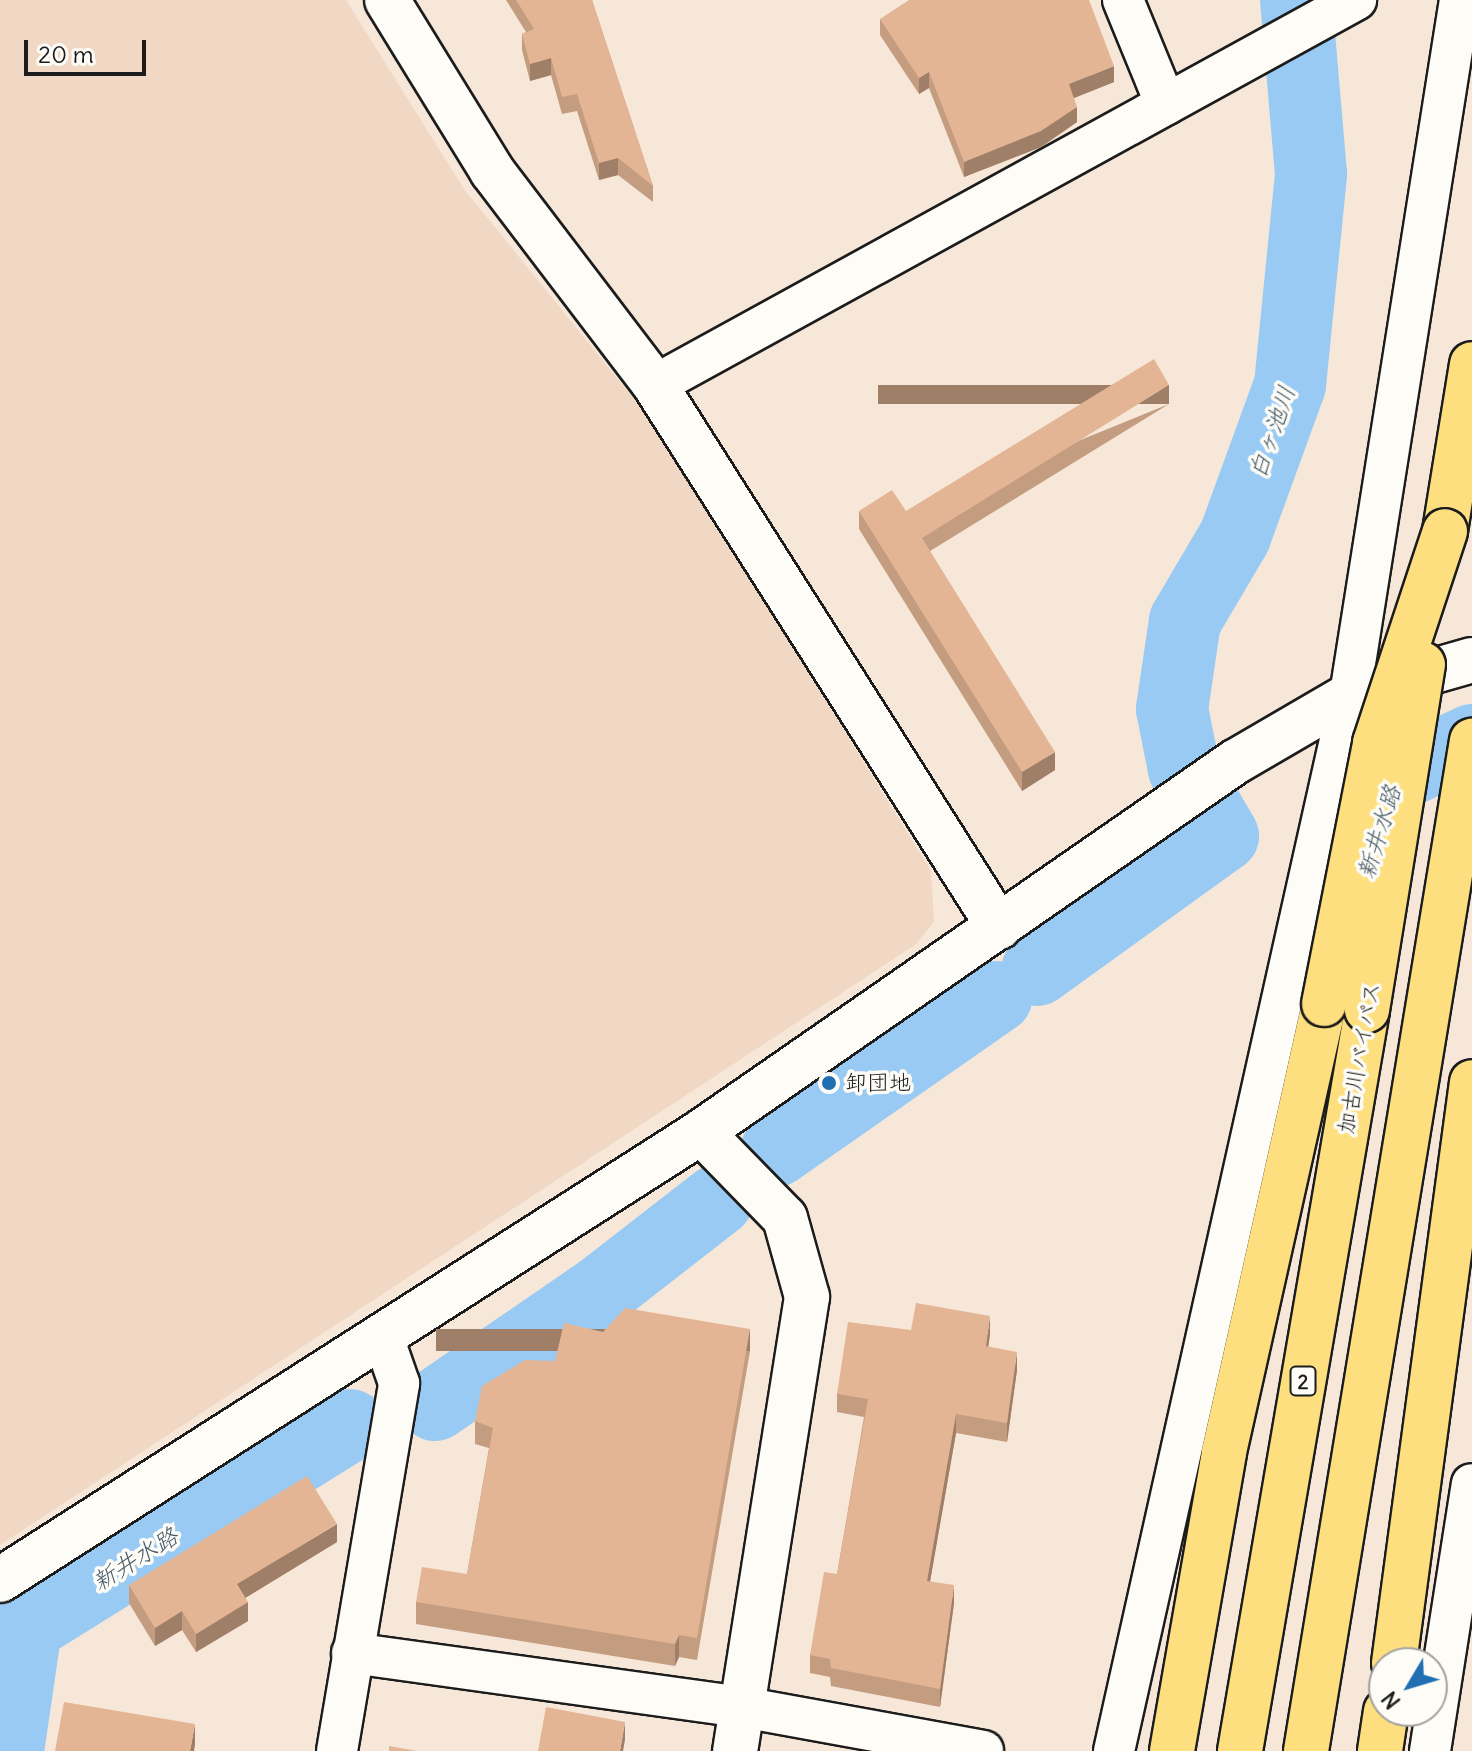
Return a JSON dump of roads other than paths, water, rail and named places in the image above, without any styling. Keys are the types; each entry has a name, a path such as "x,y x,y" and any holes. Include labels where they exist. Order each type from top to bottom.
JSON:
{"highway":[{"name":"加古川バイパス","path":"1240,1751 1367,1010 1472,364"},
{"path":"1172,1751 1224,1452 1324,1004 1375,743 1445,531"},
{"path":"1306,1751 1472,741"},
{"path":"1396,1647 1472,1082"},
{"path":"1380,1751 1384,1727"}],"street":[{"path":"387,0 492,171 655,385 999,927"},
{"path":"1123,0 1166,105"},
{"path":"1114,1751 1350,695 1460,0"},
{"path":"655,385 1342,8"},
{"path":"0,1580 701,1132 1235,762 1350,695 1472,660"},
{"path":"701,1132 785,1218 807,1297 735,1751"},
{"path":"337,1751 399,1383 383,1337"},
{"path":"1430,1751 1472,1484"},
{"path":"352,1653 742,1707 983,1751"}],"waterway":[{"name":"白ヶ池川","path":"1037,970 1223,836 1184,769 1172,709 1185,621 1235,536 1290,385 1311,174 1296,0"},
{"name":"新井水路","path":"1376,831 1390,779 1472,740"},
{"name":"新井水路","path":"776,1151 997,997"},
{"name":"新井水路","path":"435,1405 601,1291 718,1200"},
{"name":"新井水路","path":"8,1751 26,1627 350,1425"}],"place":[{"name":"卸団地","path":"829,1083"}]}
